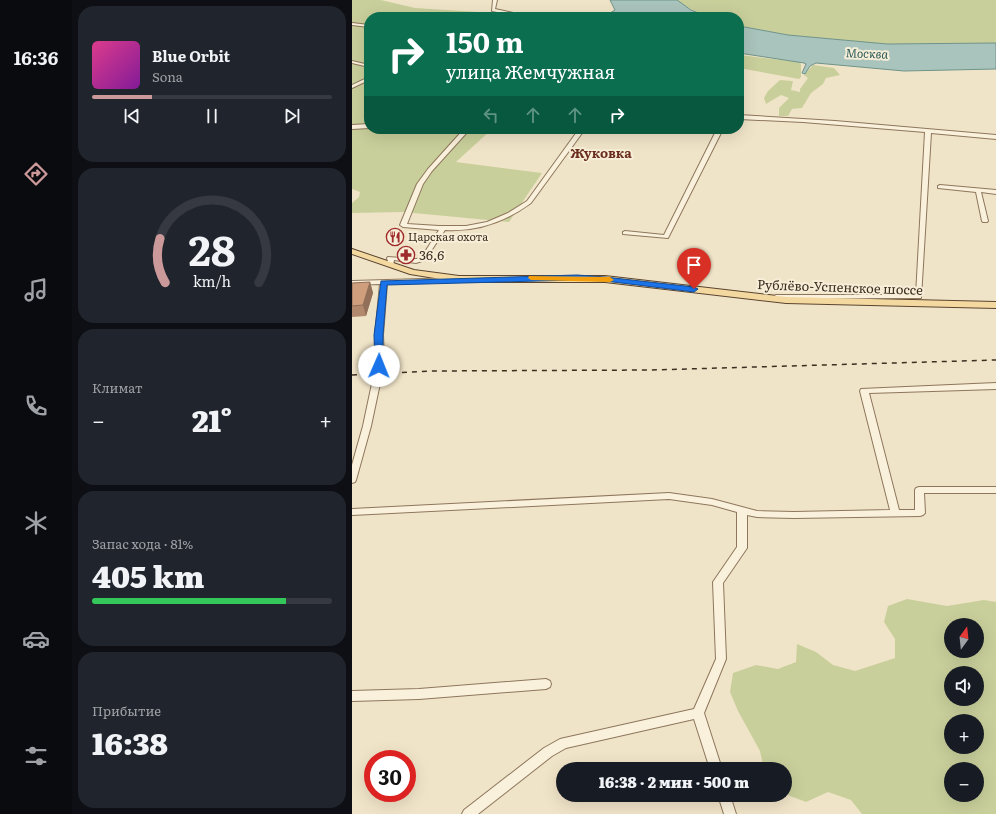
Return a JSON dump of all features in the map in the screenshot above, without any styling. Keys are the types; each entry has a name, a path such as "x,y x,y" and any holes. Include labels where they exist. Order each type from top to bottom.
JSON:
{"main road":[{"name":"Рублёво-Успенское шоссе","path":"352,251 390,261 427,275 459,280 551,278 605,279 750,296 821,302 996,305"}],"street":[{"path":"495,0 493,10 510,12"},
{"path":"352,24 364,25"},
{"path":"352,62 364,65"},
{"path":"352,87 364,81"},
{"path":"744,117 797,119 928,132 996,136"},
{"path":"352,126 364,126"},
{"path":"750,296 919,297 928,132"},
{"path":"462,134 430,170 420,184 403,225 443,228 475,227 491,222 518,210 533,197 578,134"},
{"path":"625,233 666,237 718,134"},
{"path":"940,187 996,192"},
{"path":"978,190 985,221"},
{"path":"390,261 416,261 423,259 443,228"},
{"path":"352,283 459,280"},
{"path":"352,480 367,426 378,374 380,358 378,335 384,282"},
{"path":"895,513 864,391 996,386"},
{"path":"352,512 669,496 712,502 756,514 794,515 920,513 919,490 996,490"},
{"path":"714,762 698,713 721,659 718,582 742,548 742,510"},
{"path":"352,696 418,694 546,684"},
{"path":"468,814 548,752 564,743 698,713"},
{"path":"726,802 730,814"}],"green space":[{"path":"352,0 381,0 415,8 479,12 364,12 364,134 487,134 456,162 542,173 509,222 403,212 352,213 352,203 359,197 360,192 352,189"},
{"path":"677,0 996,0 996,43 887,44 788,35 744,27 744,12 698,12"},
{"path":"744,56 799,62 801,64 801,77 799,79 744,69"},
{"path":"813,65 834,68 840,75 826,78 823,84 811,93 802,108 792,109 788,116 779,116 779,108 789,98 781,95 766,104 764,98 768,91 780,80 793,81 791,90 800,92 800,89 808,78 804,75"},
{"path":"907,599 947,606 984,600 996,602 996,814 862,814 851,800 828,792 806,802 792,797 792,762 762,762 760,751 738,711 730,692 733,673 756,665 778,669 796,662 797,644 816,652 833,665 855,671 895,658 895,639 884,622 888,606"}],"water":[{"path":"610,0 677,0 696,12 612,12 615,10"},
{"name":"Москва","path":"744,27 788,35 887,44 996,43 996,69 904,71 816,63 810,66 805,74 802,73 806,64 744,54"}],"building":[{"path":"370,282 363,305 352,306 352,283"}],"railway":[{"path":"352,375 430,371 652,370 996,360"}],"slow traffic":[{"path":"531,278 610,280"}],"place":[{"name":"Царская охота","path":"395,237"},
{"name":"36,6","path":"406,255"}],"district":[{"name":"Жуковка","path":"601,153"}],"route":[{"path":"379,366 380,358 378,335 384,282 577,278 605,279 694,289"}]}
